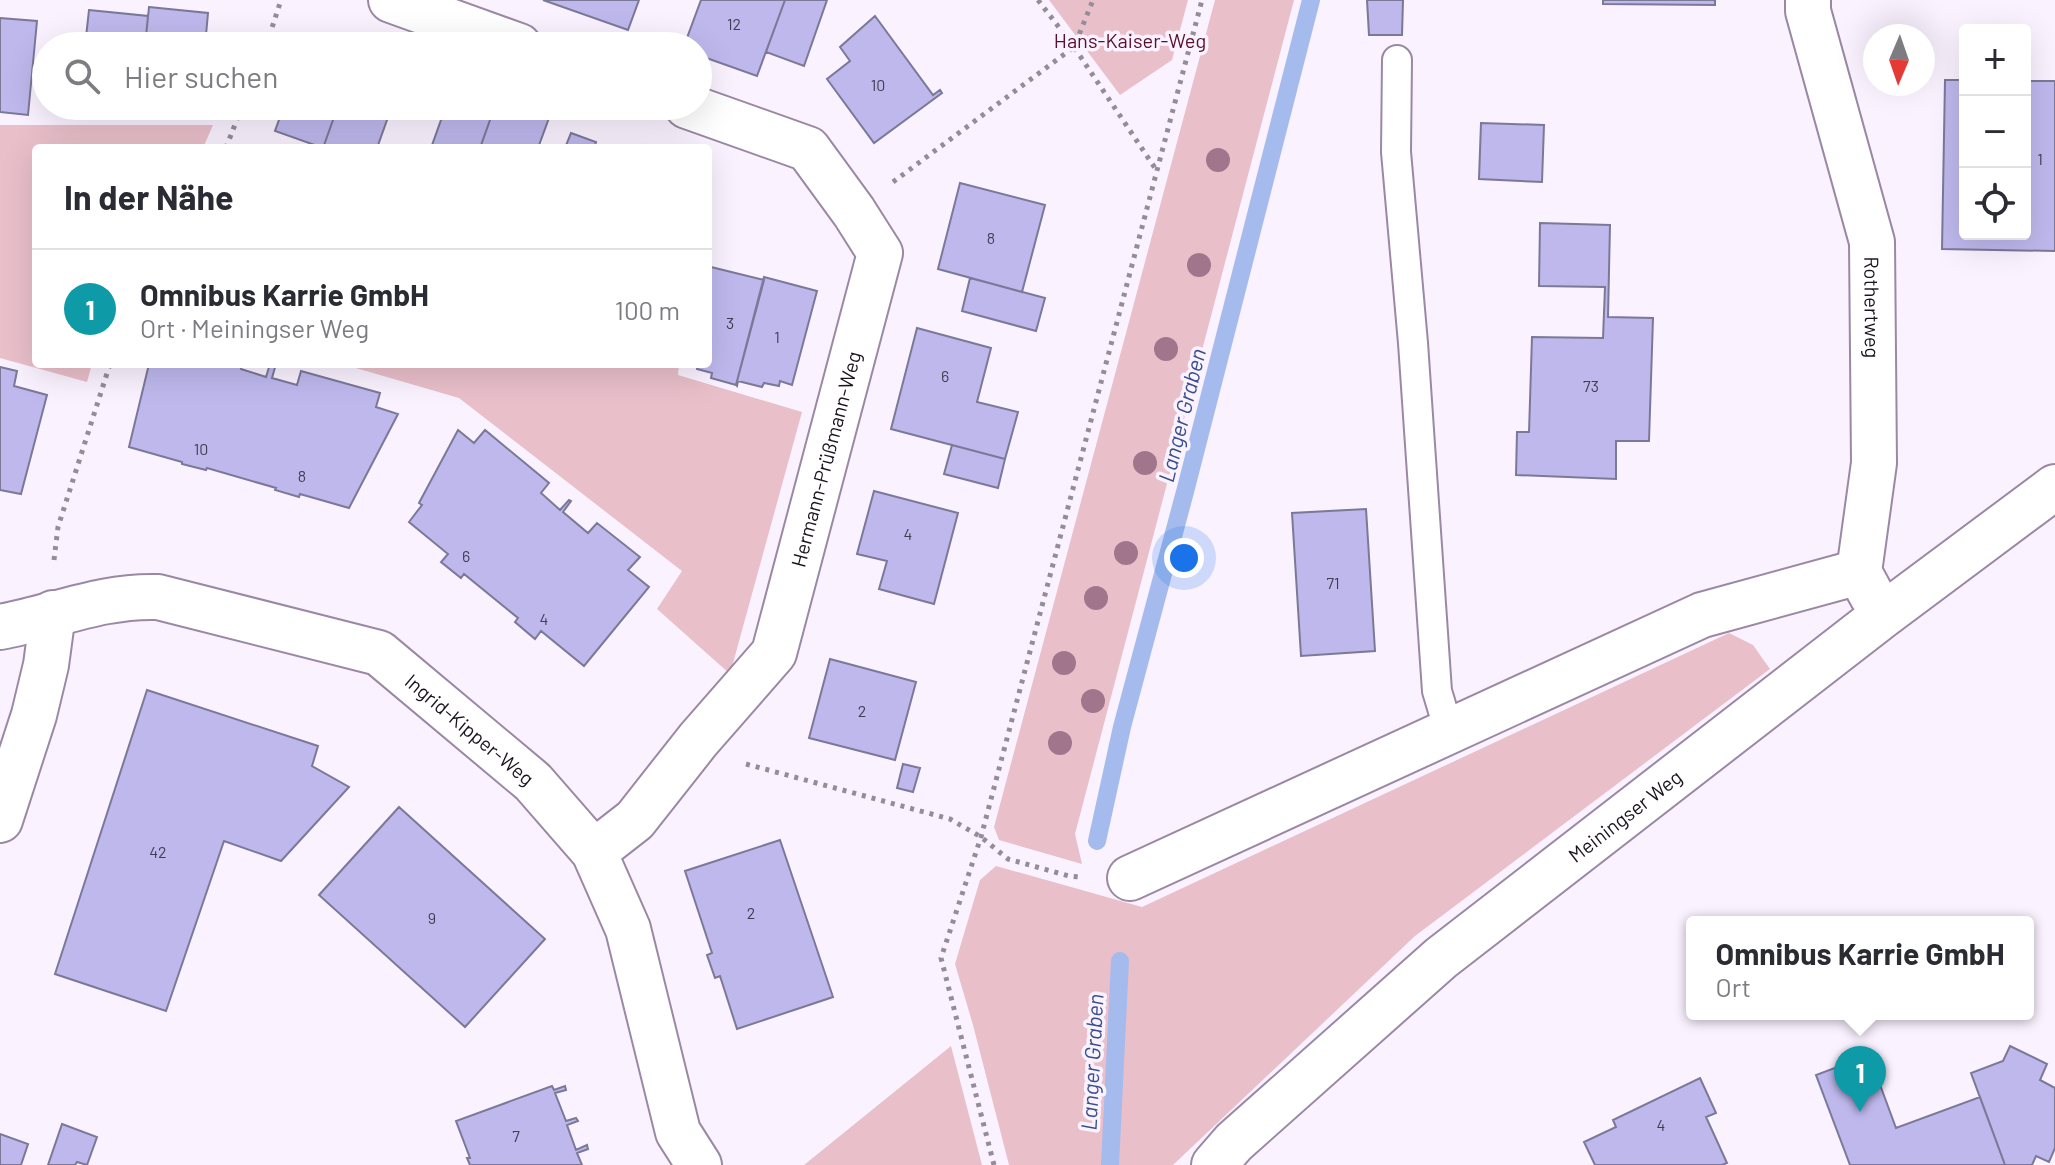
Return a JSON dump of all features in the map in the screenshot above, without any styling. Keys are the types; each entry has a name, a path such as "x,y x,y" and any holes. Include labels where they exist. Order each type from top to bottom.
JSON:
{"street":[{"path":"391,0 480,32"},
{"name":"Rothertweg","path":"1808,0 1808,11 1872,242 1874,463 1859,572"},
{"name":"Hermann-Prüßmann-Weg","path":"594,852 635,820 698,740 774,653 880,253 808,149 712,115"},
{"name":"Meiningser Weg","path":"1214,1165 1234,1142 1441,958 1882,616 2055,487"},
{"path":"1130,878 1702,615 1859,572 1882,616"},
{"name":"Ingrid-Kipper-Weg","path":"0,627 133,597 158,597 379,653 533,782 594,852 628,929 678,1132 699,1165"},
{"path":"0,820 37,703 53,613"}],"lane":[{"path":"1397,60 1396,152 1437,691 1452,731"}],"path":[{"path":"271,32 281,0"},
{"path":"1038,0 1074,47 1157,172"},
{"path":"854,212 1074,47 1093,0"},
{"path":"994,1165 941,958 981,837 1202,0"},
{"path":"228,144 237,120"},
{"path":"53,613 52,570 58,527 109,368"},
{"path":"698,740 746,764 950,819 981,837 1008,859 1069,876"}],"green space":[{"name":"Hans-Kaiser-Weg","path":"1049,0 1188,0 1172,60 1120,95"},
{"path":"1215,0 1294,0 1075,834 1082,864 999,840 994,827"},
{"path":"0,125 213,125 205,144 32,144 32,367 0,358"},
{"path":"36,368 91,368 87,382"},
{"path":"356,368 679,368 678,375 802,412 730,674 657,609 682,571 459,398"},
{"path":"1729,633 1753,645 1770,669 1415,936 1173,1165 1009,1165 955,964 980,880 996,866 1142,907"},
{"path":"951,1046 982,1165 804,1165"}],"building":[{"path":"543,0 639,0 628,30"},
{"path":"701,0 785,0 757,76 712,60 712,32 689,32"},
{"path":"785,0 827,0 804,66 766,52"},
{"path":"1367,0 1403,0 1402,35 1369,35"},
{"path":"1603,0 1715,0 1715,5 1603,4"},
{"path":"149,7 208,13 206,32 146,32"},
{"path":"89,10 148,16 146,32 87,32"},
{"path":"875,16 933,95 940,90 942,93 874,143 827,79 850,61 840,47"},
{"path":"0,18 37,21 36,32 32,32 28,115 0,112"},
{"path":"1945,80 1959,80 1959,240 2031,240 2031,81 2055,81 2055,251 1942,249"},
{"path":"279,120 333,120 324,144 312,144 275,131"},
{"path":"333,120 387,120 378,144 324,144"},
{"path":"441,120 490,120 481,144 432,144"},
{"path":"490,120 548,120 539,144 481,144"},
{"path":"1481,123 1544,125 1542,182 1479,179"},
{"path":"571,133 596,142 595,144 567,144"},
{"path":"960,183 1045,205 1022,292 938,269"},
{"path":"1540,223 1610,225 1608,317 1653,318 1649,441 1616,441 1616,479 1516,475 1517,432 1529,432 1532,337 1603,338 1605,287 1539,286"},
{"path":"712,267 764,280 736,385 711,378 712,373 697,369 712,368"},
{"path":"764,277 817,291 792,385 780,381 779,386 764,383 762,387 738,381 737,386 736,385"},
{"path":"970,278 1045,298 1036,331 962,311"},
{"path":"917,328 991,348 977,402 1018,412 1005,459 891,429"},
{"path":"0,367 17,371 14,386 47,395 21,494 0,490"},
{"path":"148,368 241,368 266,377 269,368 275,368 272,378 297,385 301,371 380,393 376,407 398,414 349,508 300,494 299,497 129,447"},
{"path":"458,430 474,443 485,430 549,483 541,493 560,510 571,501 563,512 588,533 597,523 640,557 628,570 649,587 584,666 541,631 535,639 515,622 518,618 464,574 461,578 441,562 448,554 409,522 422,505 419,503"},
{"path":"952,445 1005,459 998,488 944,474"},
{"path":"874,491 958,513 934,604 879,589 887,561 857,554"},
{"path":"1366,509 1375,651 1301,656 1292,513"},
{"path":"830,659 916,682 895,760 809,738"},
{"path":"147,690 318,746 312,766 349,787 281,861 224,841 166,1011 55,974"},
{"path":"903,764 920,768 913,792 897,788"},
{"path":"399,807 545,939 465,1027 319,895"},
{"path":"780,840 833,997 737,1029 720,976 715,978 707,955 712,953 685,871"},
{"path":"2010,1046 2047,1064 2040,1080 2055,1088 2055,1148 2049,1162 2036,1156 2032,1165 2005,1165 1971,1073 2003,1061"},
{"path":"1869,1055 1896,1128 1980,1097 2005,1165 1850,1165 1816,1075"},
{"path":"1700,1078 1716,1113 1706,1117 1727,1163 1595,1165 1584,1142 1616,1127 1613,1120"},
{"path":"552,1086 554,1090 565,1086 566,1090 555,1093 566,1121 576,1118 578,1121 567,1125 576,1150 587,1145 588,1149 577,1153 582,1165 470,1165 456,1121"},
{"path":"62,1124 97,1137 87,1165 77,1162 75,1165 48,1165"},
{"path":"0,1134 28,1144 21,1165 0,1165"}],"waterway":[{"name":"Langer Graben","path":"1097,841 1122,727 1311,0"},
{"name":"Langer Graben","path":"1110,1165 1120,961"}],"place":[{"name":"Omnibus Karrie GmbH","path":"1860,1112"}]}
